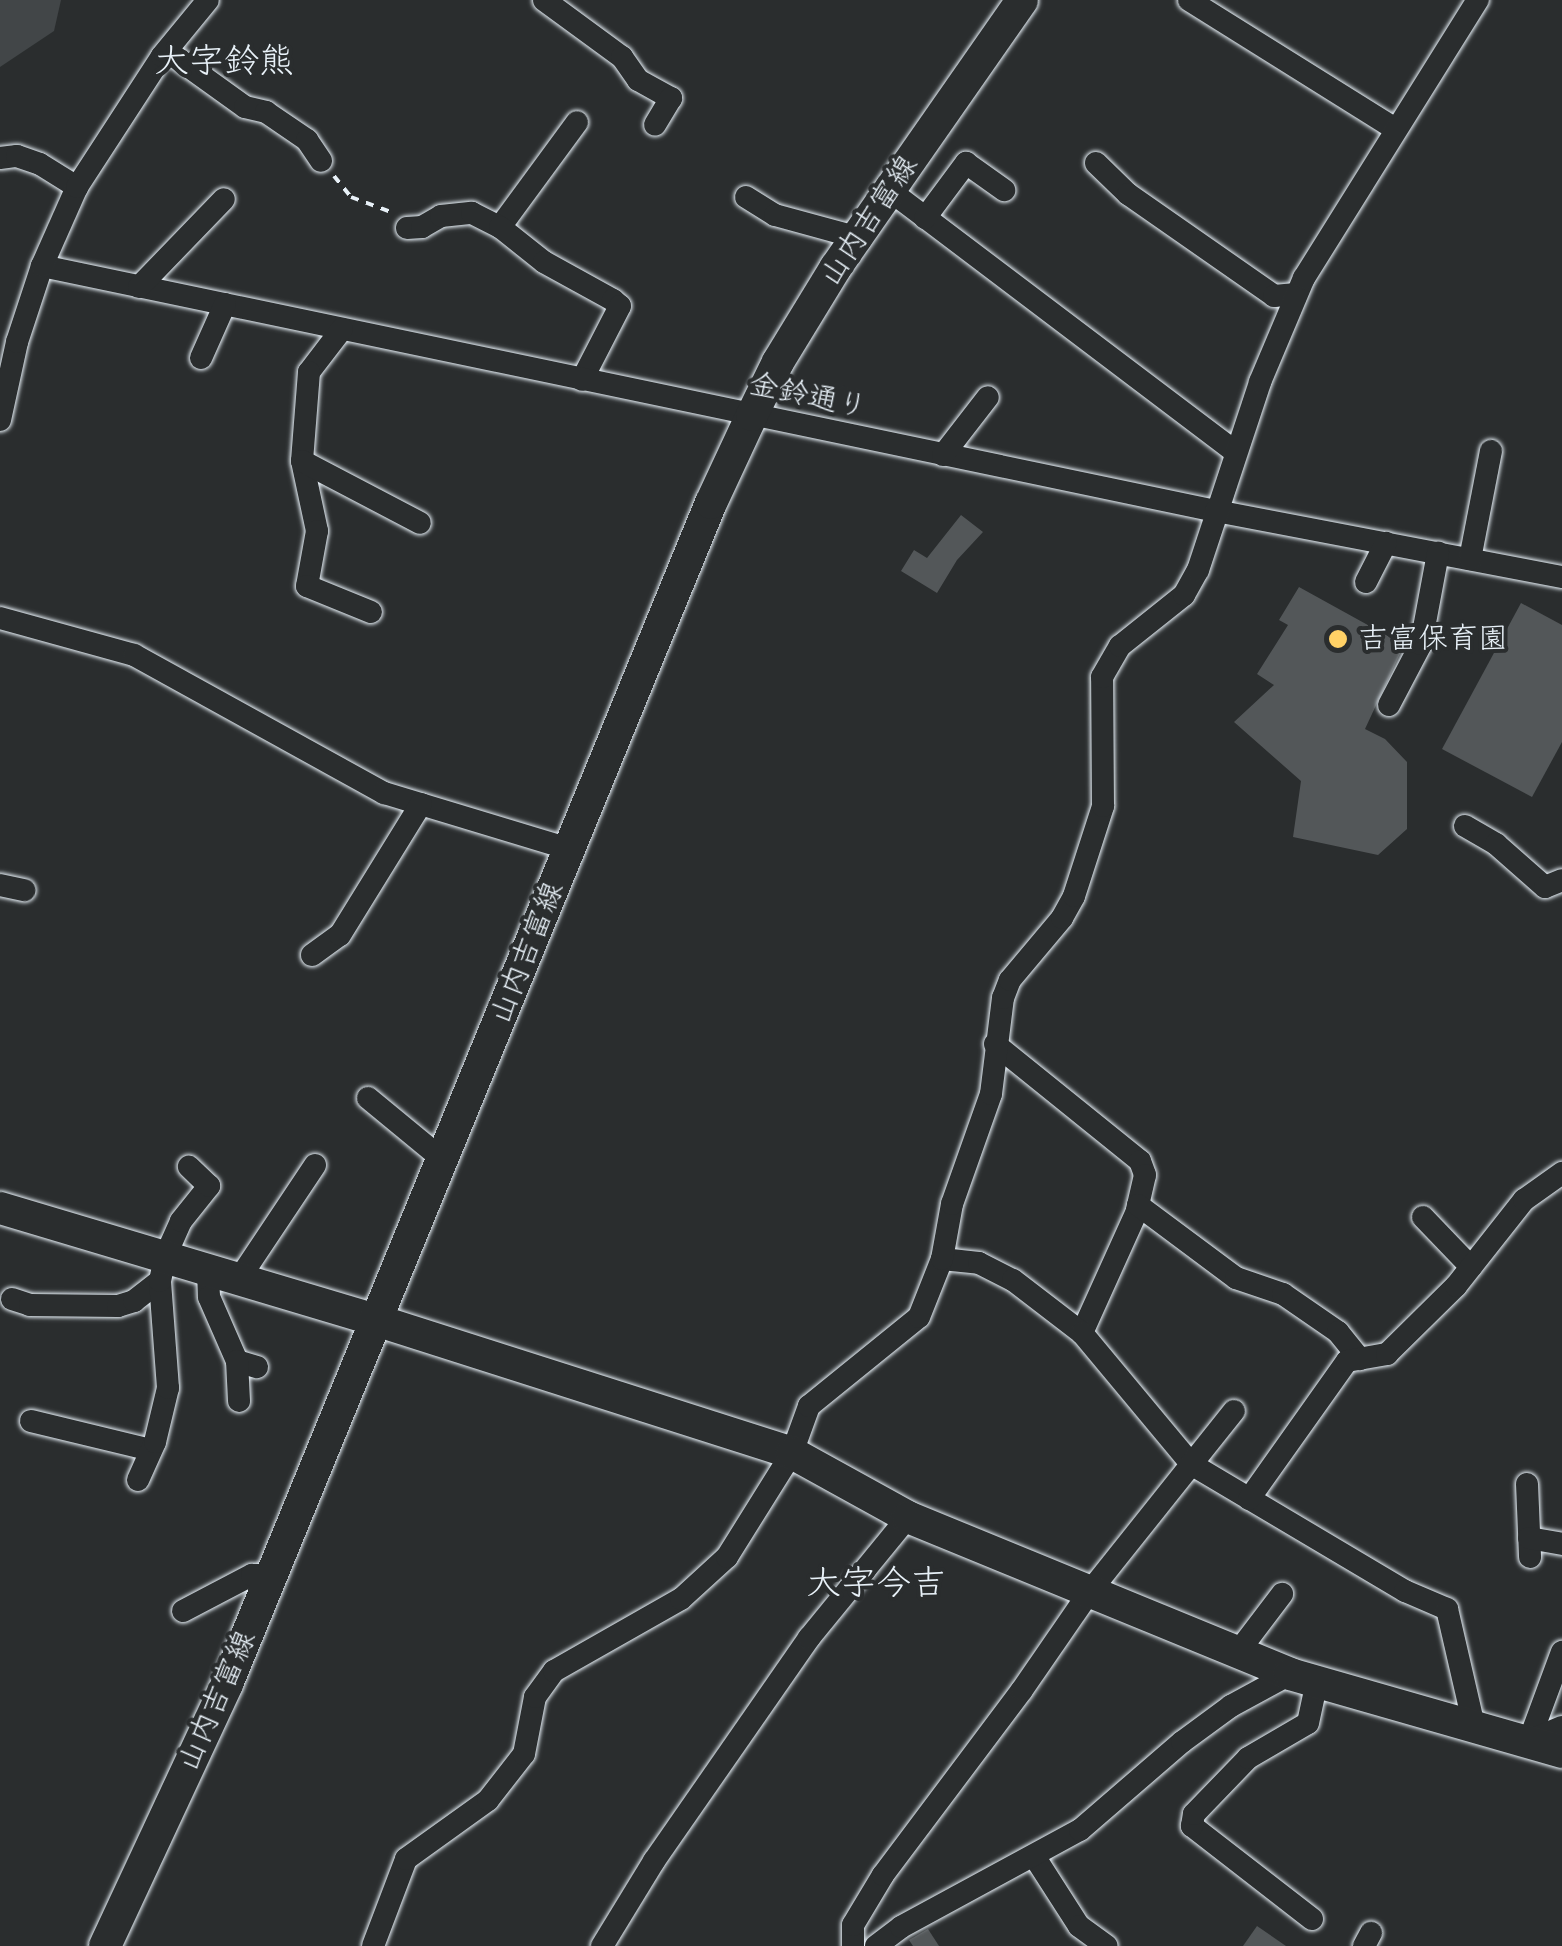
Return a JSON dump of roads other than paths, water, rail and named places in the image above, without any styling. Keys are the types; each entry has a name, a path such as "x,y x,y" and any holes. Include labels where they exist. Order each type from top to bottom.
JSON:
{"main road":[{"name":"山内吉富線","path":"104,1946 227,1684 711,503 778,362 1011,4"},
{"path":"0,1208 163,1269 224,1275 792,1453 908,1516 1303,1678 1562,1752"}],"street":[{"path":"0,420 11,361 42,266 78,187 167,51 208,0"},
{"path":"544,0 622,57 638,80 671,98 655,125"},
{"path":"1189,0 1394,128"},
{"path":"372,1946 406,1859 488,1800 524,1754 535,1697 554,1671 681,1599 727,1558 792,1453 809,1406 919,1317 942,1258 952,1204 991,1094 995,1044 1010,980 1062,918 1074,896 1103,806 1102,676 1120,646 1184,595 1198,570 1236,452 1296,294 1394,128 1478,0"},
{"path":"167,51 245,107 266,112 307,140 321,161"},
{"path":"500,227 577,122"},
{"path":"0,158 17,156 40,164 78,187"},
{"path":"925,218 966,163 1004,190"},
{"path":"1096,163 1128,194 1274,296 1296,294"},
{"path":"889,190 1236,452"},
{"path":"746,197 775,215 856,237"},
{"path":"139,287 224,198"},
{"path":"407,228 456,212 472,212 500,227 544,262 620,306 582,380"},
{"name":"金鈴通り","path":"42,266 1216,511 1562,577"},
{"path":"201,358 225,304"},
{"path":"342,329 309,372 302,461 317,530 307,586 371,612"},
{"path":"943,455 988,397"},
{"path":"1470,560 1491,451"},
{"path":"302,461 420,524"},
{"path":"1366,582 1386,543"},
{"path":"1389,706 1421,644 1438,554"},
{"path":"0,618 134,656 384,793 570,849"},
{"path":"312,955 340,935 421,804"},
{"path":"1465,826 1496,844 1545,888 1562,880"},
{"path":"0,886 24,890"},
{"path":"995,1044 1140,1162 1145,1176 1138,1206 1082,1333"},
{"path":"368,1098 442,1159"},
{"path":"239,1401 247,1364 209,1297 315,1164"},
{"path":"12,1299 30,1305 118,1306 134,1301 163,1269 181,1221 209,1186 188,1167"},
{"path":"1249,1499 1348,1361 1387,1354 1471,1267 1524,1200 1562,1173"},
{"path":"1138,1206 1236,1278 1283,1294 1338,1332 1360,1358"},
{"path":"1422,1217 1471,1267"},
{"path":"942,1258 980,1264 1013,1280 1082,1333 1191,1464 1406,1590 1447,1609 1474,1726"},
{"path":"138,1480 152,1450 168,1388 163,1269"},
{"path":"854,1946 853,1925 883,1875 1022,1690 1090,1590 1234,1411"},
{"path":"32,1421 152,1450"},
{"path":"1528,1484 1529,1548 1562,1544"},
{"path":"602,1946 654,1860 809,1638 908,1516"},
{"path":"183,1611 252,1575 272,1575"},
{"path":"1238,1652 1282,1594"},
{"path":"1529,1741 1562,1652"},
{"path":"876,1946 901,1927 1080,1830 1182,1742 1231,1706 1303,1678 1308,1722 1248,1758 1194,1814 1192,1826 1312,1919"},
{"path":"1529,1741 1562,1727"},
{"path":"1034,1856 1079,1926 1107,1946"}],"place":[{"name":"吉富保育園","path":"1338,639"}],"district":[{"name":"大字鈴熊","path":"224,61"},
{"name":"大字今吉","path":"876,1583"}]}
